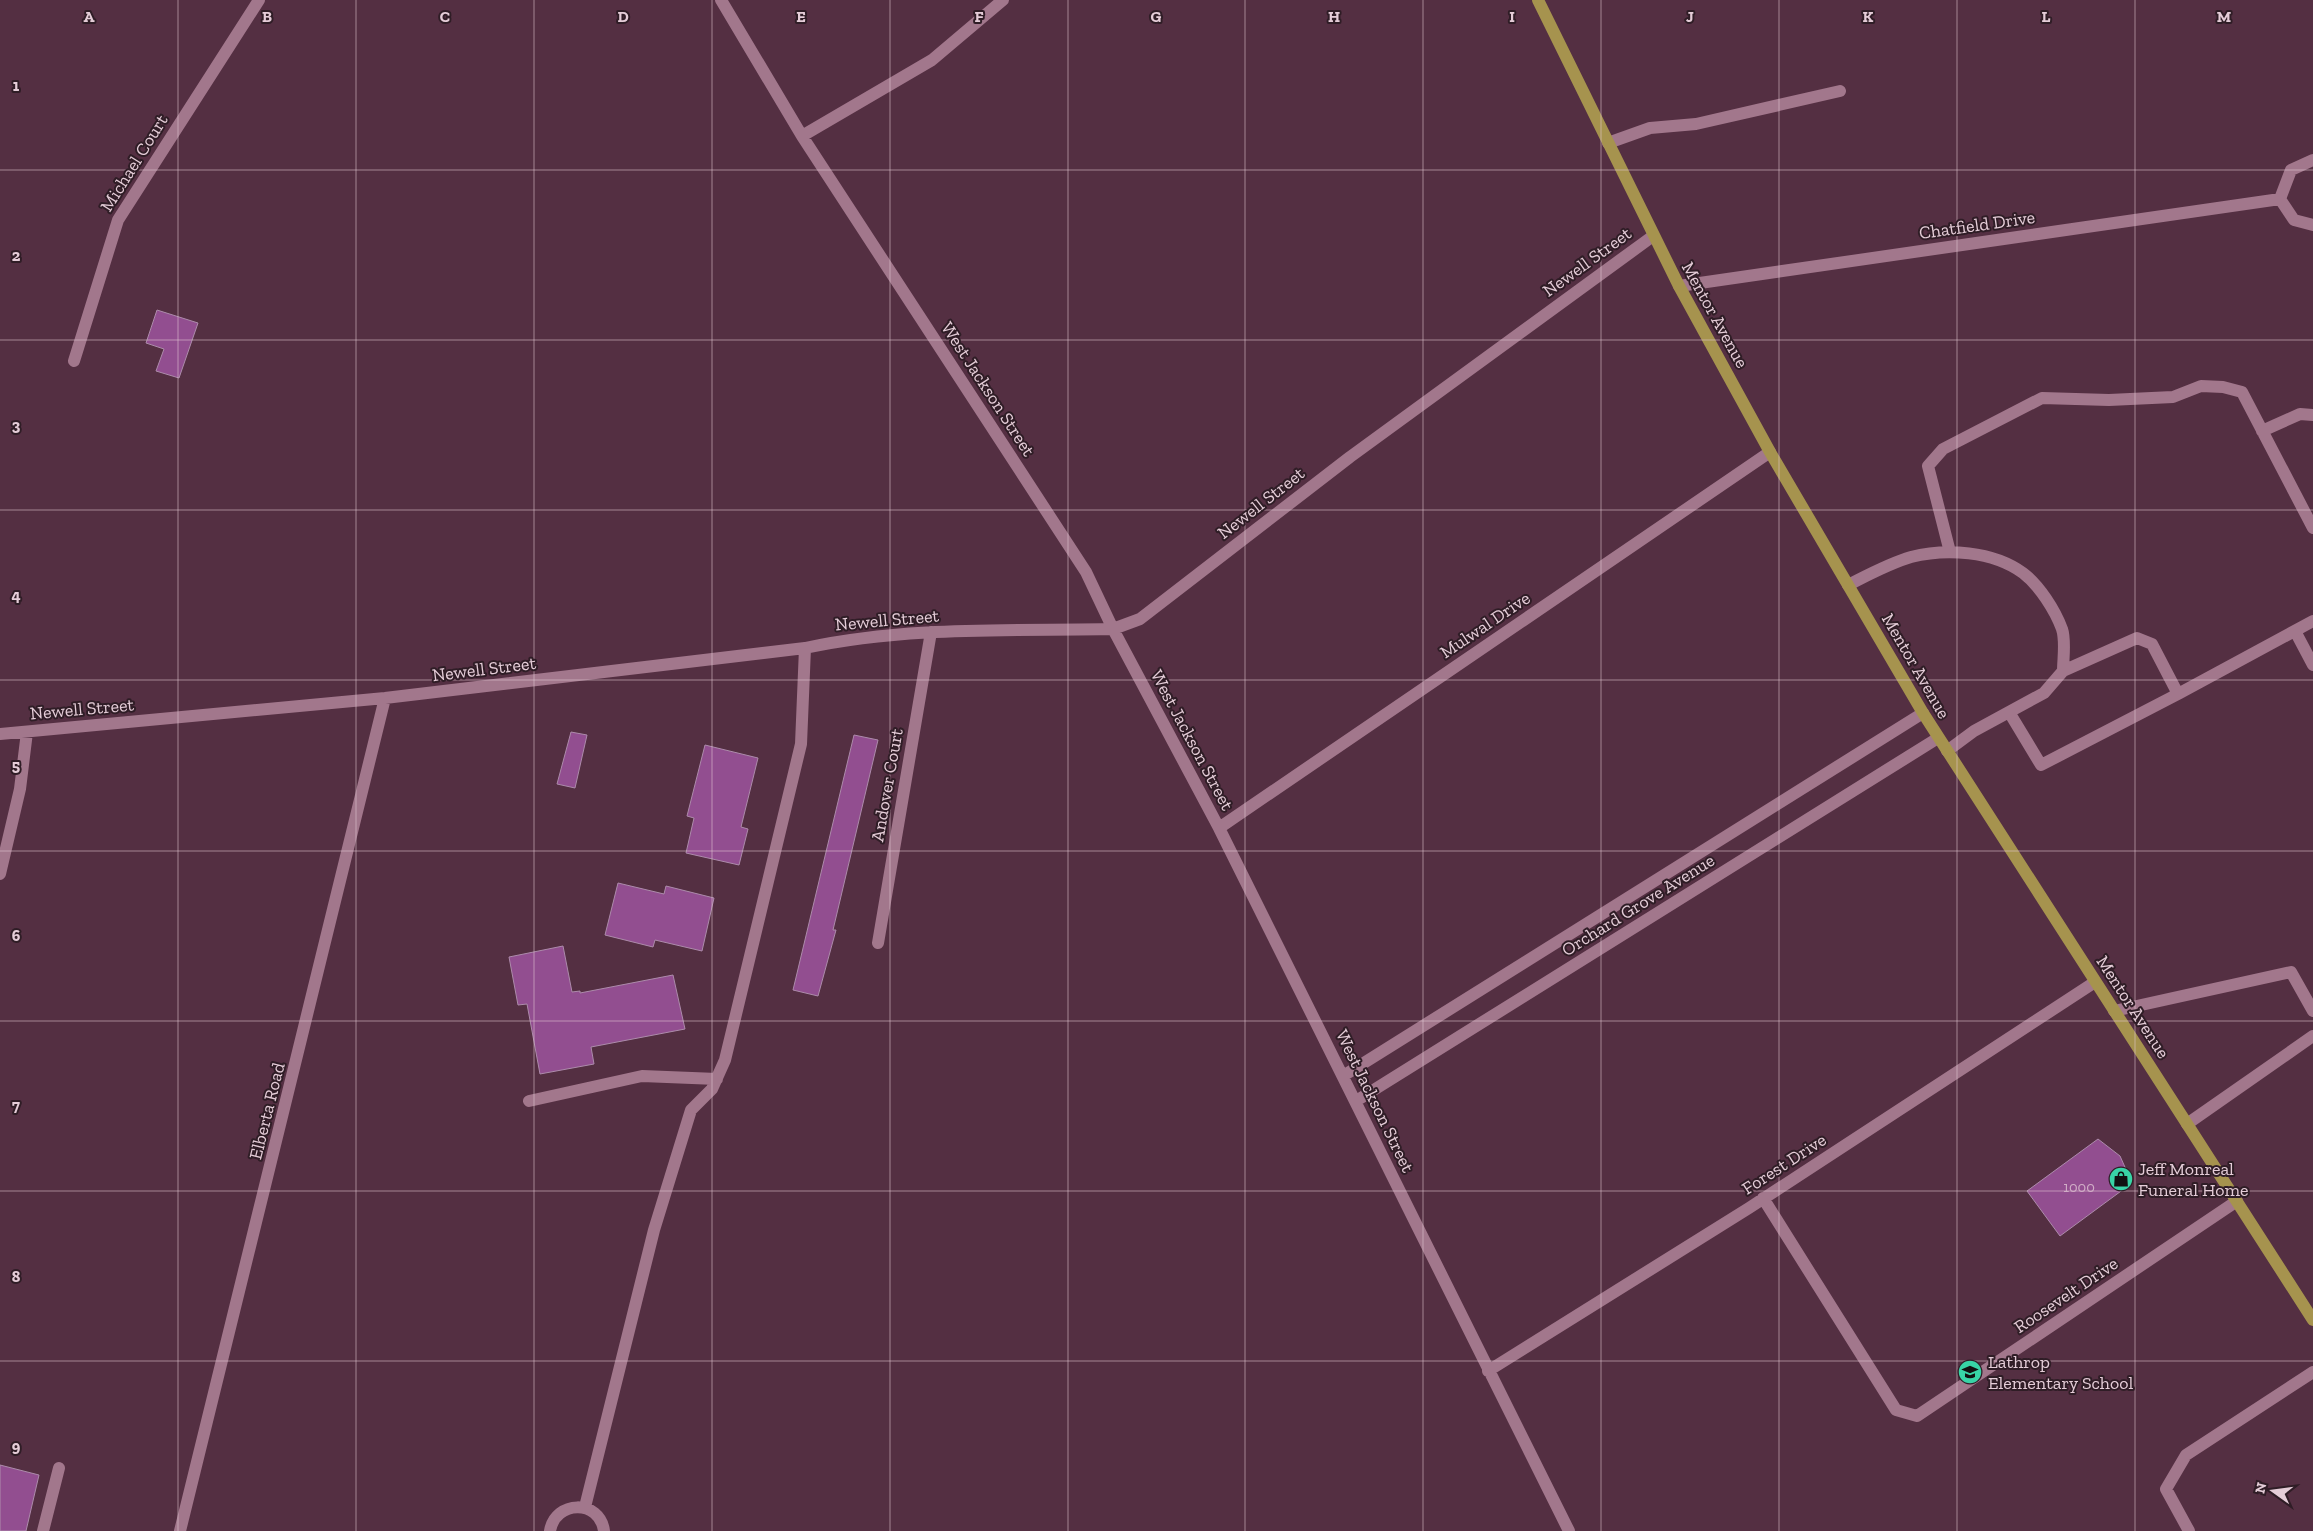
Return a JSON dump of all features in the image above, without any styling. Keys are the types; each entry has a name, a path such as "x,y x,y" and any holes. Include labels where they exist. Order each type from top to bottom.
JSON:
{"main road":[{"name":"Mentor Avenue","path":"1538,0 1679,286 1770,452 1923,713 2313,1320"}],"street":[{"name":"Michael Court","path":"74,361 118,220 258,0"},
{"name":"West Jackson Street","path":"721,0 802,136 1086,572 1113,629 1219,828 1569,1531"},
{"path":"802,136 932,60 1003,0"},
{"path":"1608,143 1650,128 1696,124 1840,91"},
{"path":"2313,160 2291,170 2280,199 2294,220 2313,225"},
{"name":"Chatfield Drive","path":"1679,286 2280,199"},
{"name":"Newell Street","path":"0,734 386,698 805,648 843,640 931,632 1113,629 1140,619 1350,456 1653,236"},
{"path":"1950,552 1928,466 1942,449 2042,398 2109,400 2174,397 2201,386 2223,386 2242,392 2313,528"},
{"path":"2262,431 2300,414 2313,415"},
{"name":"Mulwal Drive","path":"1219,828 1770,452"},
{"path":"1848,585 1911,557 1950,552 1992,558 2023,573 2046,599 2062,630 2063,672"},
{"path":"2009,712 2041,765 2313,621"},
{"path":"2295,631 2313,665"},
{"name":"Andover Court","path":"878,943 931,632"},
{"path":"1946,751 1974,731 2044,693 2063,672 2137,638 2152,644 2178,694"},
{"path":"585,1507 654,1230 688,1119 691,1110 712,1089 725,1060 801,744 805,648"},
{"name":"Elberta Road","path":"180,1531 386,698"},
{"name":"Orchard Grove Avenue","path":"1343,1076 1923,713"},
{"path":"0,874 20,789 26,732"},
{"name":"Orchard Grove Avenue","path":"1356,1101 1938,738"},
{"path":"2114,1011 2291,972 2313,1011"},
{"name":"Forest Drive","path":"1488,1371 1763,1198 2096,982"},
{"path":"2187,1124 2313,1036"},
{"path":"529,1101 642,1076 717,1079"},
{"name":"Roosevelt Drive","path":"1763,1198 1896,1410 1917,1416 2237,1201"},
{"path":"2189,1531 2166,1489 2186,1455 2313,1372"},
{"path":"43,1531 59,1468"},
{"path":"550,1531 553,1520 559,1513 576,1506 585,1507 599,1517 604,1531"}],"building":[{"path":"157,310 198,323 179,378 156,371 164,349 146,343"},
{"path":"571,732 587,735 575,788 557,784"},
{"path":"854,735 878,740 833,930 836,930 818,996 793,990"},
{"path":"705,745 758,758 741,827 748,829 739,865 686,853 694,818 687,816"},
{"path":"618,883 664,894 666,886 714,898 702,951 655,940 653,947 605,935"},
{"path":"563,946 572,992 580,991 580,993 673,975 685,1029 591,1047 594,1064 540,1074 527,1004 518,1005 509,957"},
{"path":"2098,1139 2120,1156 2132,1183 2060,1236 2027,1191"},
{"path":"0,1465 39,1475 26,1531 0,1531"}],"place":[{"name":"Jeff Monreal Funeral Home","path":"2121,1179"},
{"name":"Lathrop Elementary School","path":"1970,1372"}]}
